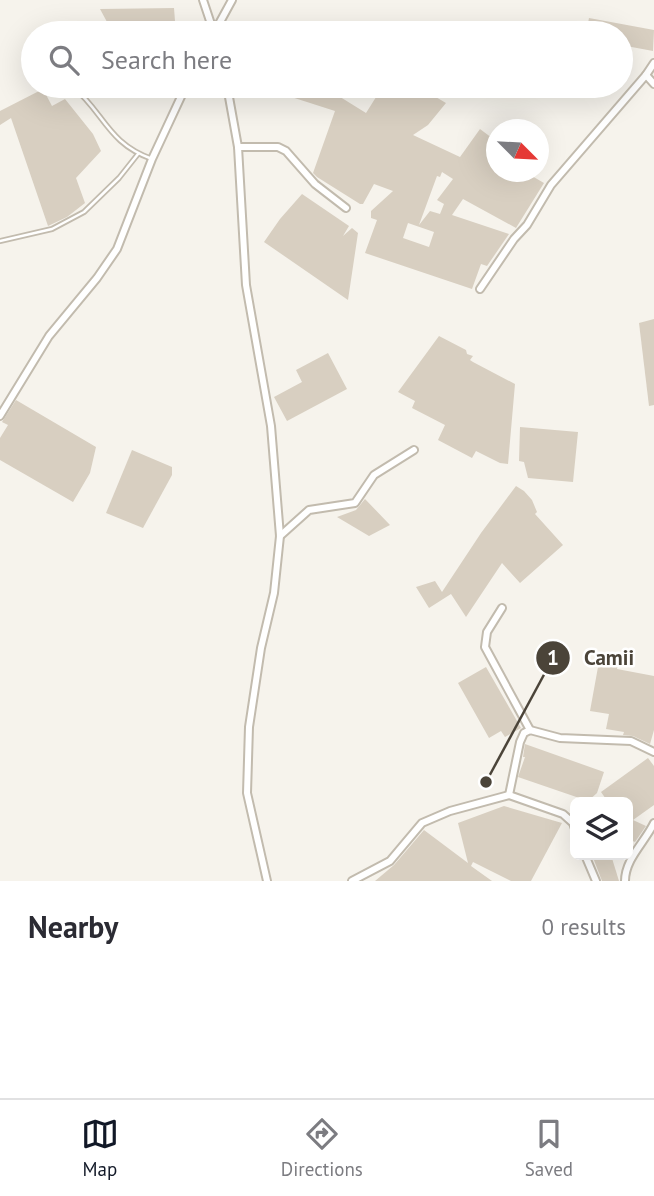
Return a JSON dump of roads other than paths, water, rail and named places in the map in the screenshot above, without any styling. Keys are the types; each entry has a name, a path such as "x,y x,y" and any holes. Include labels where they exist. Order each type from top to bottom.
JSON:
{"street":[{"path":"203,0 210,21"},
{"path":"221,21 232,0"},
{"path":"633,90 654,63"},
{"path":"646,75 654,84"},
{"path":"0,416 49,336 111,260 180,98"},
{"path":"230,98 238,147 246,285 271,426 280,536 274,593 261,648 249,727 247,793 267,881"},
{"path":"480,289 514,239 527,225 551,185 626,98"},
{"path":"238,147 278,147 286,151 316,184 346,208"},
{"path":"280,536 309,510 355,503 374,475 414,450"},
{"path":"502,608 487,632 485,647 530,730"},
{"path":"509,795 520,742 524,733 530,730 560,738 631,741 654,752"},
{"path":"352,881 390,861 422,823 450,811 509,795 563,814 570,820"},
{"path":"625,881 629,863 654,823"},
{"path":"587,860 596,881"}],"lane":[{"path":"84,98 107,128 138,154 152,159"},
{"path":"0,241 52,229 84,212 119,178 138,154"}],"place":[{"name":"Camii","path":"486,782"}]}
